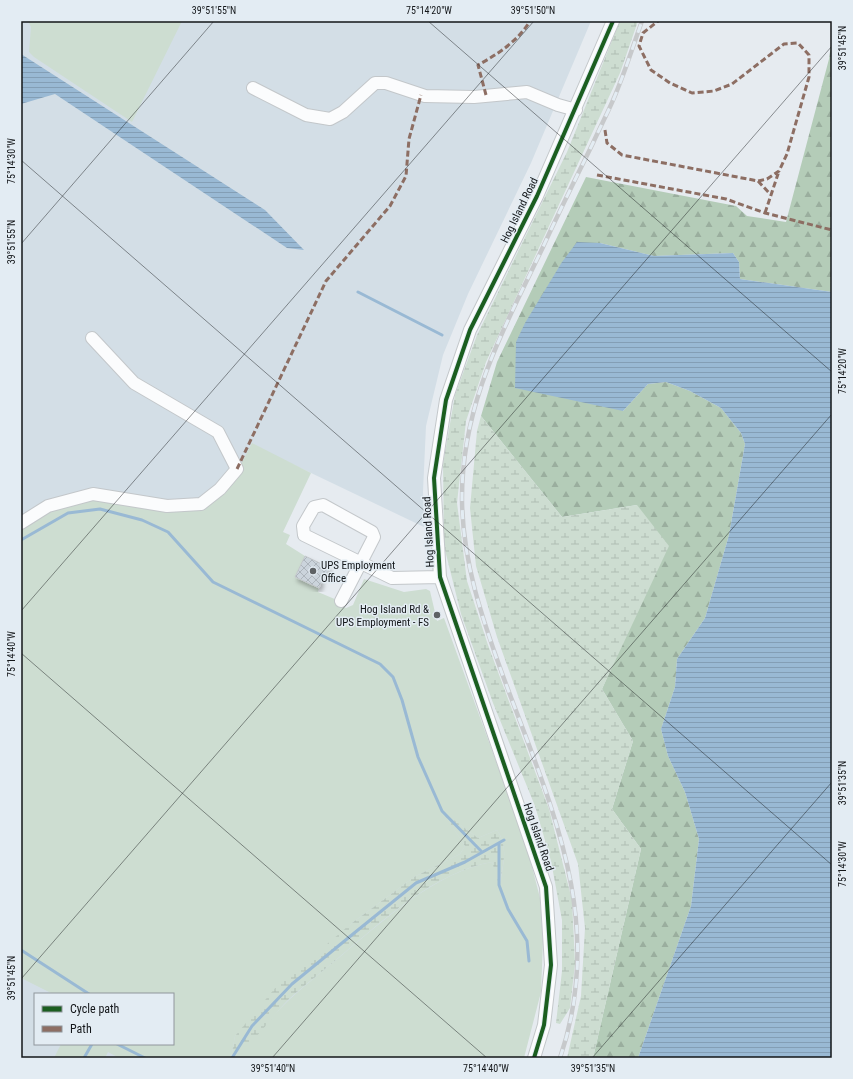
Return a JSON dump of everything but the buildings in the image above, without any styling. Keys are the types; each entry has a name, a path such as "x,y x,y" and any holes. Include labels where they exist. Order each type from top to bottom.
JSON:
{"street":[{"name":"Hog Island Road","path":"534,1058 544,1025 551,965 546,887 440,576 434,478 446,400 470,330 537,196 576,110 613,21"},
{"path":"252,88 306,115 330,120 343,112 375,83 386,84 425,96 474,97 526,92 576,110"},
{"path":"21,523 48,506 93,494 167,506 201,504 220,489 237,469 218,432 134,383 92,338"},
{"path":"341,601 361,563 374,537 372,532 323,505 314,507 303,526 304,535 361,563 392,578 440,576"}],"shaded area":[{"path":"21,21 591,21 531,163 468,294 443,355 426,426 423,491 424,527 286,461 230,578 523,848 515,1058 21,1058"}],"green space":[{"path":"28,21 182,21 132,122 34,57 29,52 31,27"},
{"path":"620,21 638,21 620,73 486,362 466,421 457,503 467,581 488,645 549,809 572,900 575,964 570,1008 560,1024 556,1023 562,971 562,920 551,861 535,806 493,703 461,614 444,546 443,464 455,395 477,335 567,152"},
{"path":"832,37 832,292 740,279 739,262 733,253 654,256 600,243 623,411 648,384 666,382 690,391 721,408 741,433 745,444 729,535 705,618 677,659 675,687 661,729 668,756 685,792 699,839 691,906 638,1058 593,1058 641,849 612,809 633,741 602,689 625,636 637,505 562,517 481,416 497,362 586,177 736,206 747,216 786,222 829,59"},
{"path":"481,416 562,517 637,505 669,546 602,689 633,741 612,809 641,849 593,1058 567,1058 581,996 585,928 578,864 497,637 476,566 470,508 477,431"},
{"path":"252,443 311,473 283,532 290,535 286,544 305,556 295,577 319,588 318,592 337,600 339,605 346,608 353,605 364,579 404,592 426,589 430,591 437,621 444,618 527,847 540,898 543,941 541,992 524,1058 232,1058 302,988 412,899 451,876 471,867 492,862 500,884 504,863 504,850 501,837 497,830 478,838 443,812 465,846 460,854 414,877 352,923 235,1036 231,1058 119,1058 108,1052 105,1058 54,1058 60,1045 174,1045 174,993 51,993 21,978 21,528 33,520 74,502 109,500 151,510 179,511 211,503 233,480"},
{"path":"442,811 478,838 497,830 501,837 504,850 499,885 492,862 470,868 429,887 390,915 288,1000 253,1040 238,1054 231,1058 235,1036 276,987 352,923 414,877 460,854 465,846"}],"water":[{"path":"21,54 265,210 304,250 287,248 55,94 21,104"},
{"path":"577,242 600,243 654,256 733,253 739,262 740,279 832,292 832,1058 638,1058 691,906 699,839 685,792 668,756 661,729 675,687 677,659 705,618 729,535 745,444 741,433 721,408 690,391 666,382 648,384 623,411 515,388 516,342 525,323 562,262"}],"waterway":[{"path":"358,292 442,335"},
{"path":"21,540 68,513 100,509 142,520 168,532 213,582 380,664 393,677 402,700 418,757 442,811 482,852"},
{"path":"232,1058 252,1026 292,984 416,883 465,862 504,840"},
{"path":"499,843 499,885 508,909 527,941 529,961"},
{"path":"21,950 87,993"},
{"path":"84,1058 91,1045"},
{"path":"119,1045 145,1058"}],"railway":[{"path":"560,1058 573,1007 578,958 575,910 567,863 554,817 495,654 475,590 463,524 462,501 464,466 469,433 487,370 513,309 612,102 642,21"}],"marked path":[{"path":"486,95 478,65 514,41 530,21"},
{"path":"605,130 607,143 622,155 758,181 767,179 779,171 787,154 809,77 809,55 798,43 784,44 732,84 714,91 692,93 670,83 651,70 639,46 643,33 658,21"},
{"path":"237,469 326,281 390,206 406,176 409,139 421,95"},
{"path":"765,213 779,171"},
{"path":"597,175 726,199 765,213 832,230"},
{"path":"758,181 771,195"}],"cycle path":[{"path":"534,1058 544,1025 551,965 546,887 440,577 434,478 446,400 470,330 537,196 613,21"}],"place":[{"name":"UPS Employment Office","path":"313,571"},
{"name":"Hog Island Rd & UPS Employment - FS","path":"437,615"}]}
